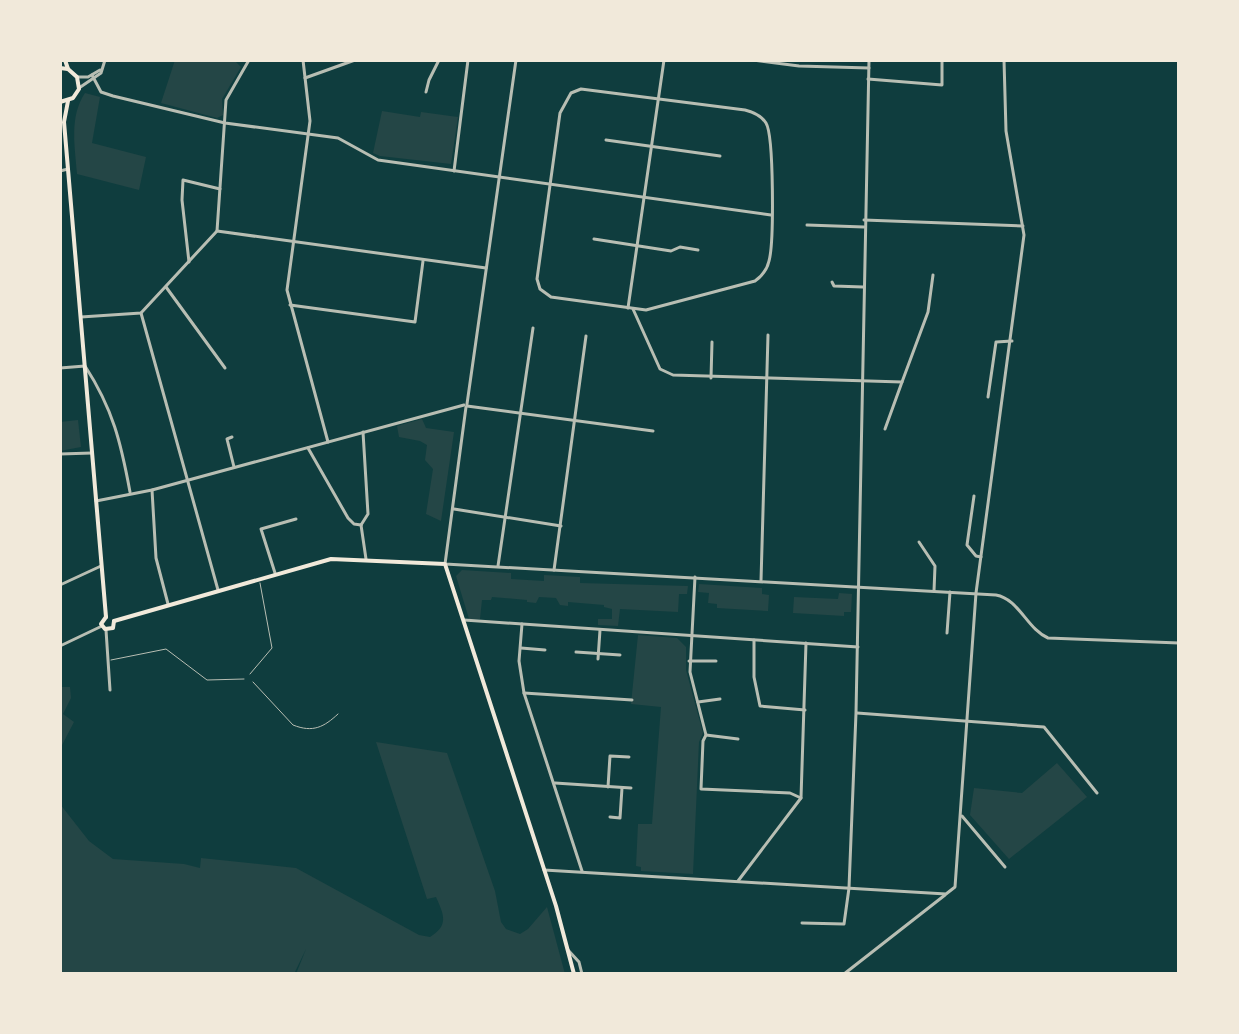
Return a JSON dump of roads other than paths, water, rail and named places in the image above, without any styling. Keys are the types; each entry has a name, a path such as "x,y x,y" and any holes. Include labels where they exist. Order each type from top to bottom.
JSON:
{"main road":[{"path":"65,60 68,69 77,77 79,89 68,101 64,122 106,617 102,620 104,628 113,628 114,621"},
{"path":"60,68 68,69"},
{"path":"60,102 68,101"},
{"path":"60,113 64,122"},
{"path":"106,617 114,621 331,559 445,564 544,870 574,974"}],"street":[{"path":"79,89 103,68 105,60"},
{"path":"81,317 141,313 217,231 226,100 249,60"},
{"path":"303,60 310,111 287,277 290,305 328,442"},
{"path":"305,78 355,60"},
{"path":"426,92 439,60"},
{"path":"454,171 468,60"},
{"path":"516,60 445,564 976,593 1006,597 1035,630 1048,638 1179,643"},
{"path":"664,60 631,308 660,369 673,375 711,378 902,382"},
{"path":"753,60 799,66 869,68"},
{"path":"802,923 844,924 849,888 858,647 869,60"},
{"path":"868,79 942,85 942,60"},
{"path":"844,974 954,890 958,879 976,593 1024,235 1006,131 1004,60"},
{"path":"77,77 93,77"},
{"path":"93,77 101,92 113,96 225,123 338,138 378,160 771,215"},
{"path":"581,89 658,99 745,110 761,117 770,132 770,260 762,276 755,281 646,310 551,297 540,289 537,279 560,113 571,93 581,89"},
{"path":"606,140 720,156"},
{"path":"60,171 68,169"},
{"path":"189,263 182,200 183,180 220,189"},
{"path":"864,220 1023,226"},
{"path":"807,225 864,227"},
{"path":"217,231 486,268"},
{"path":"594,239 671,251 680,247 698,250"},
{"path":"290,305 415,322 423,261"},
{"path":"885,429 928,312 933,275"},
{"path":"832,282 834,286 863,287"},
{"path":"166,287 225,368"},
{"path":"141,313 218,590"},
{"path":"498,566 533,328"},
{"path":"761,581 768,335"},
{"path":"554,570 586,336"},
{"path":"988,397 996,342 1012,341"},
{"path":"711,378 712,342"},
{"path":"60,368 85,366 101,390 120,437 130,492"},
{"path":"96,501 152,490 466,406 653,431"},
{"path":"363,432 368,514 361,525 366,559"},
{"path":"232,437 227,439 234,467"},
{"path":"308,447 348,518 354,524 361,525"},
{"path":"60,454 92,453"},
{"path":"152,490 156,558 168,604"},
{"path":"974,496 967,545 976,556 981,557"},
{"path":"452,508 561,526"},
{"path":"275,573 261,529 296,519"},
{"path":"919,542 935,566 934,591"},
{"path":"60,585 101,566"},
{"path":"695,577 689,661 706,735 703,741 701,789 790,793 801,798"},
{"path":"947,633 950,592"},
{"path":"464,620 858,647"},
{"path":"522,624 519,661 524,693 583,872"},
{"path":"60,646 104,628 110,690"},
{"path":"598,656 600,630"},
{"path":"754,640 754,677 760,706 805,710"},
{"path":"738,881 801,798 806,643"},
{"path":"520,648 545,650"},
{"path":"576,652 598,656 620,655"},
{"path":"689,661 716,661"},
{"path":"524,693 632,700"},
{"path":"698,702 720,699"},
{"path":"856,713 1044,727 1097,793"},
{"path":"706,735 738,739"},
{"path":"608,787 610,756 629,757"},
{"path":"555,783 631,788"},
{"path":"610,817 620,818 622,788"},
{"path":"962,816 1005,867"},
{"path":"544,870 946,894"},
{"path":"568,949 579,962 582,974"}],"lane":[{"path":"250,674 272,648 259,578"},
{"path":"108,661 166,649 207,680 244,679"},
{"path":"253,682 293,725 317,729 338,714"}]}
